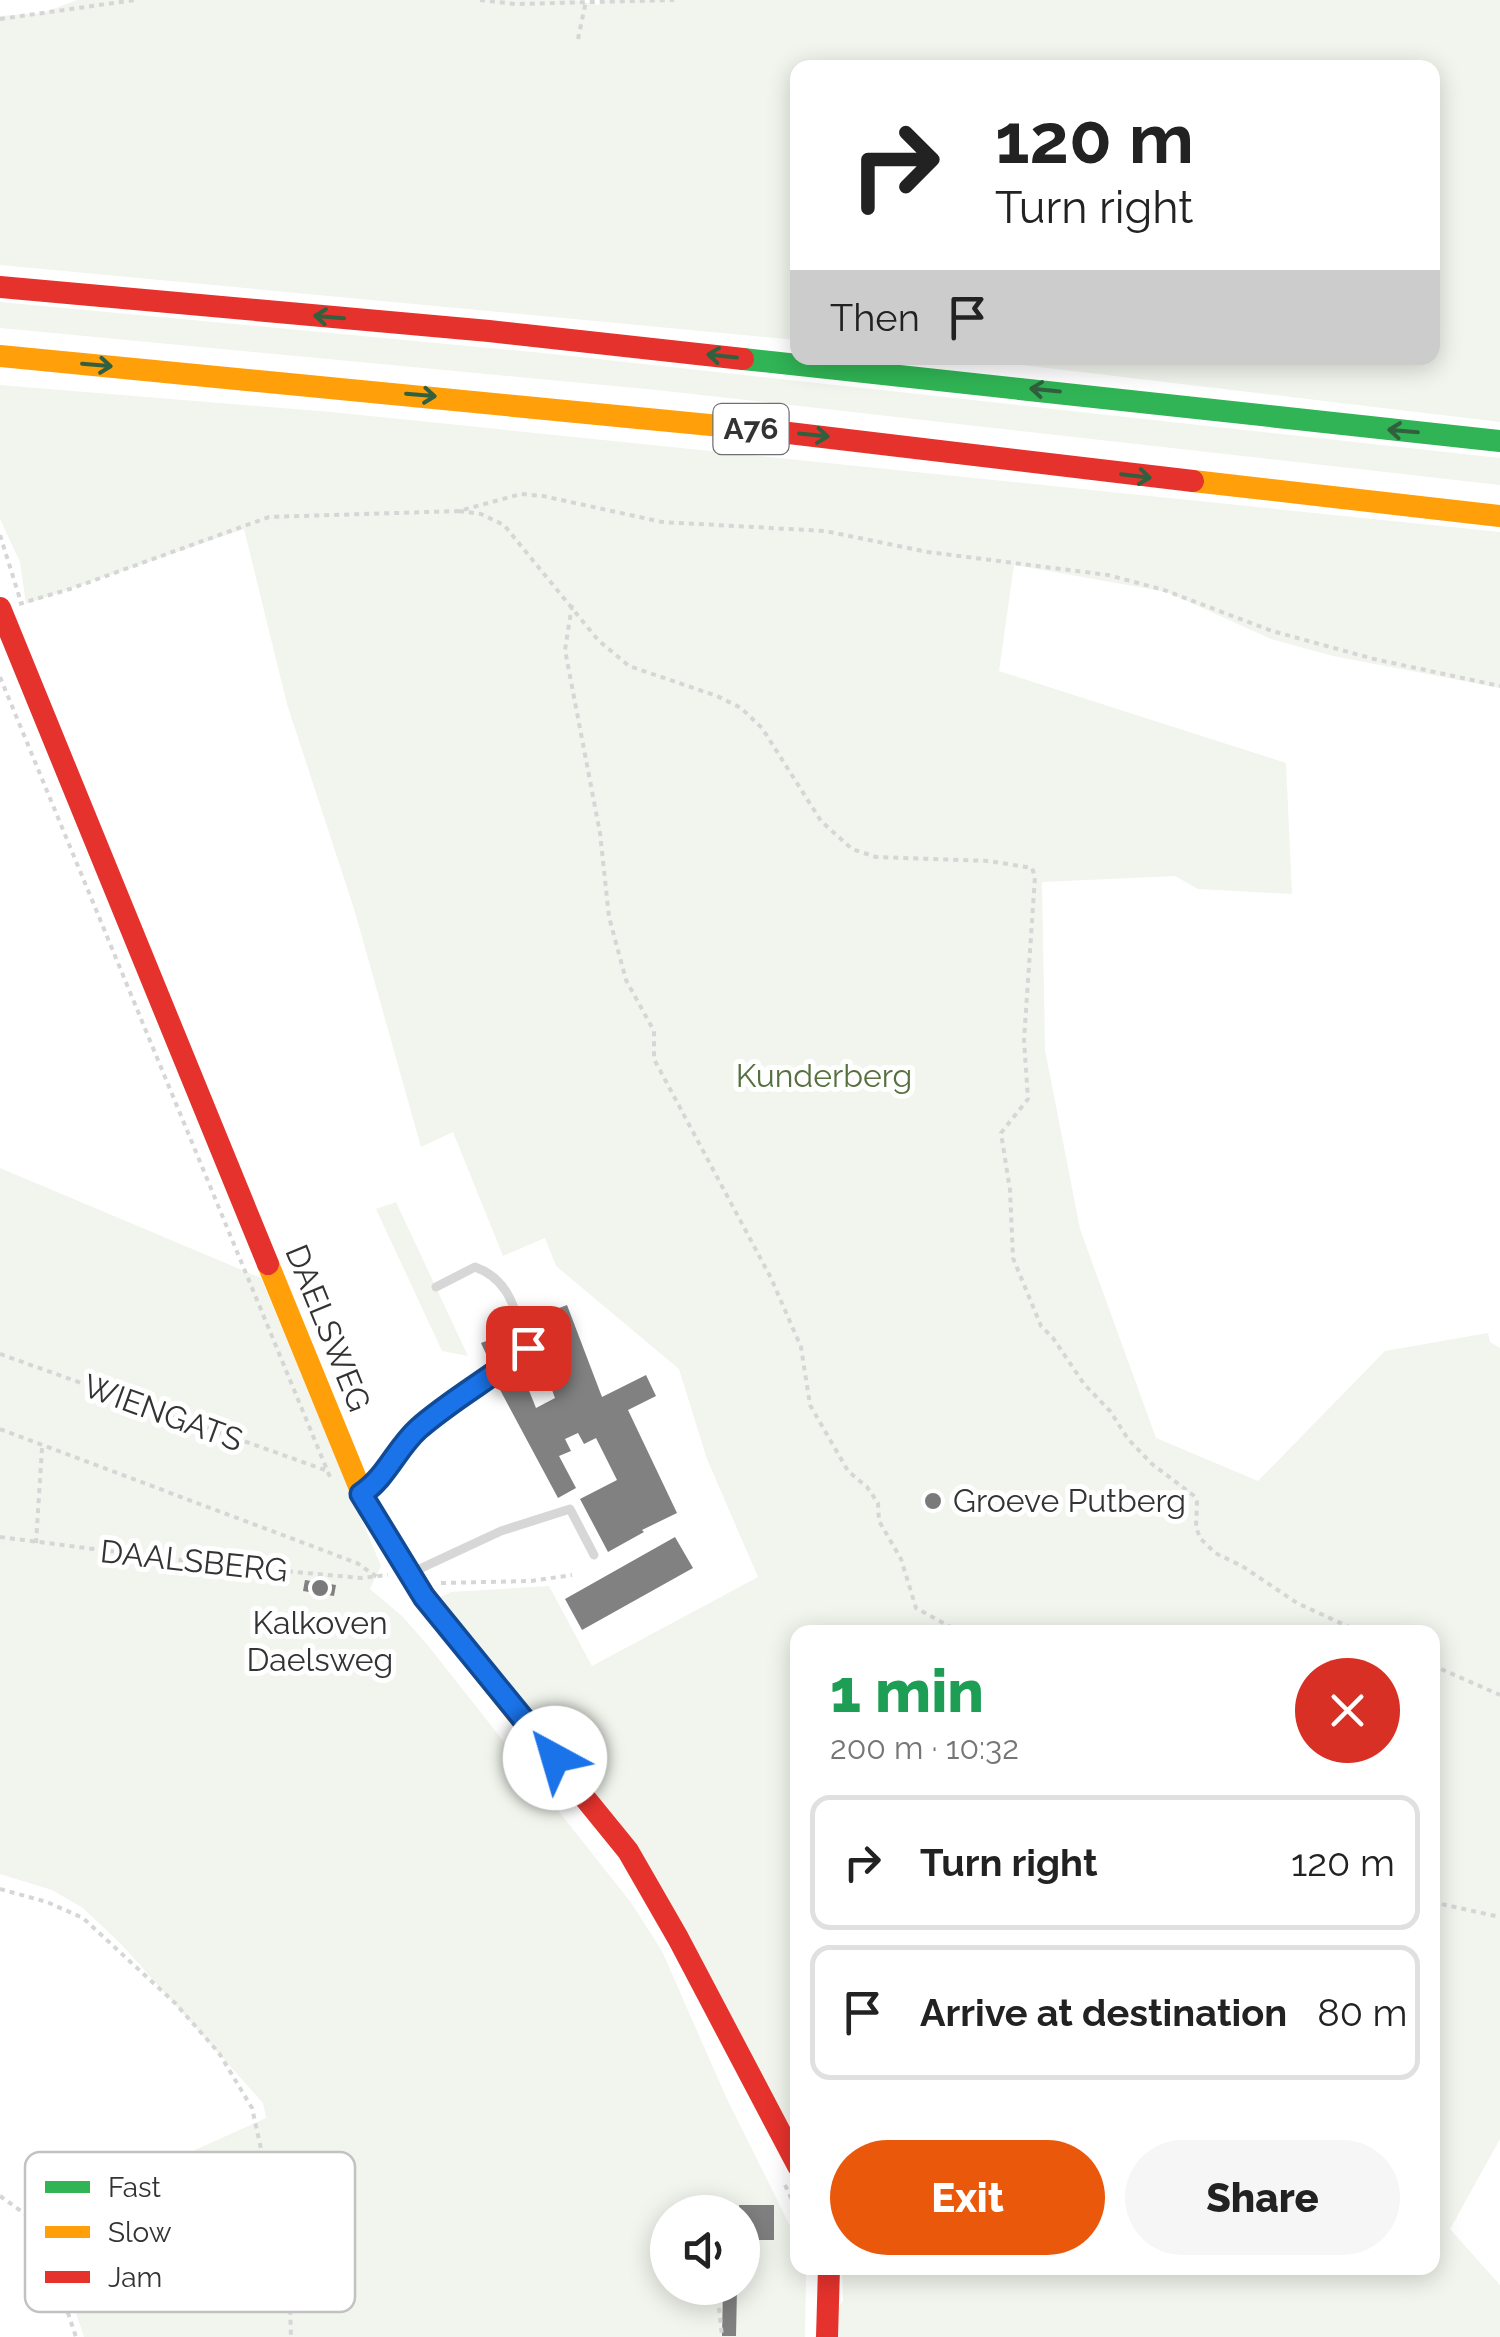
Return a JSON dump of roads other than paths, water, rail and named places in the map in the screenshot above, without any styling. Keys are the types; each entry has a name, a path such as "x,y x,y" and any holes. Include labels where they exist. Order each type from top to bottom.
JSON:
{"main road":[{"name":"A76","path":"0,288 509,333 790,364"},
{"name":"A76","path":"0,356 488,401 872,442 1226,488 1500,516"},
{"name":"A76","path":"803,365 1500,441"},
{"name":"DAELSWEG","path":"10,606 361,1494 401,1576 628,1851 678,1938 788,2170"},
{"path":"827,2337 828,2275"}],"lane":[{"path":"361,1494 376,1485 396,1453 418,1429 528,1348 505,1288 496,1276 475,1267 436,1287"},
{"path":"401,1576 501,1532 570,1509 594,1555"}],"place":[{"name":"Groeve Putberg","path":"933,1501"},
{"name":"Kalkoven Daelsweg","path":"320,1588"}],"park label":[{"name":"Kunderberg","path":"824,1076"}]}
